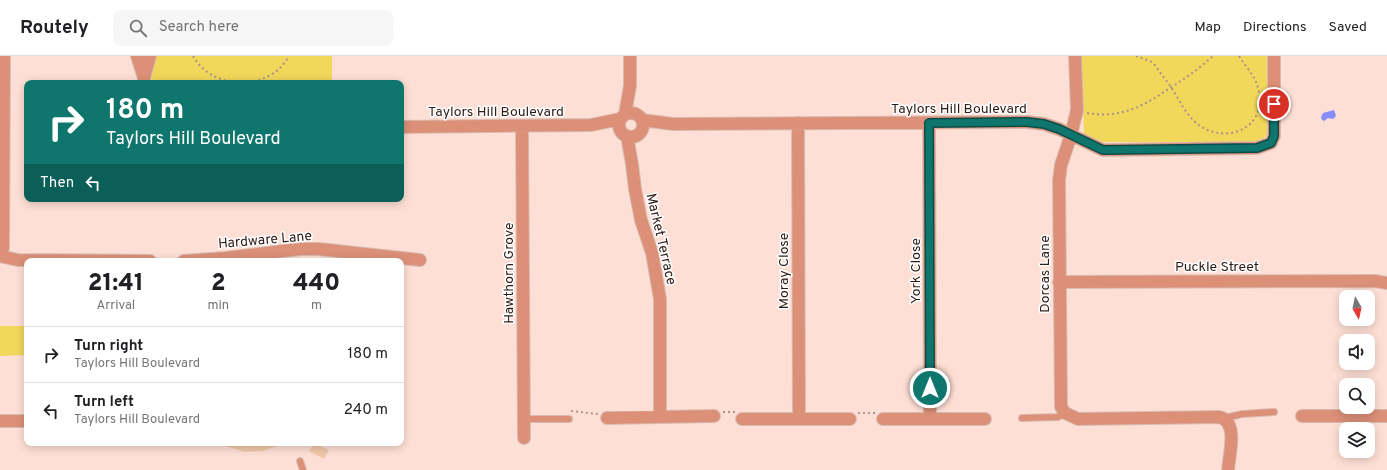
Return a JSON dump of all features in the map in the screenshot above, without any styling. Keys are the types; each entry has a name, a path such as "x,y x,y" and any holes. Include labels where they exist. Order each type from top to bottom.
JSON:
{"street":[{"path":"4,56 3,248 0,255 24,260"},
{"path":"137,56 144,80"},
{"path":"144,80 150,56"},
{"name":"Market Terrace","path":"630,56 632,164 635,189 641,220 652,253 660,299 660,417"},
{"name":"Dorcas Lane","path":"1065,413 1061,407 1059,180 1061,165 1077,112 1075,56"},
{"name":"Taylors Hill Boulevard","path":"404,127 1027,122 1044,124 1059,129 1103,150 1257,148 1271,143 1274,136 1274,56"},
{"name":"York Close","path":"929,123 930,419"},
{"name":"Moray Close","path":"798,124 799,419"},
{"name":"Hawthorn Grove","path":"522,126 524,438"},
{"name":"Hardware Lane","path":"225,258 300,249 319,249 402,258"},
{"name":"Hardware Lane","path":"404,258 420,260"},
{"name":"Puckle Street","path":"1375,280 1387,276"},
{"name":"Puckle Street","path":"1059,282 1375,280 1387,283"},
{"path":"1065,413 1078,419 1225,418 1231,431 1228,470"},
{"path":"607,418 714,416"},
{"path":"742,419 799,419 852,416"},
{"path":"1302,416 1387,416"},
{"path":"883,419 985,419"},
{"path":"0,421 24,421"}],"lane":[{"path":"1225,418 1242,414 1274,412"},
{"path":"1022,418 1058,417 1065,413"},
{"path":"524,419 566,419"},
{"path":"300,461 302,470"}],"path":[{"path":"193,56 200,66 217,78 226,80"},
{"path":"257,80 280,69 289,56"},
{"path":"1136,56 1150,61 1155,65 1192,119 1200,126 1215,132 1223,133 1236,133 1243,130 1258,114 1260,105 1260,93 1256,80 1239,56"},
{"path":"1077,112 1105,114 1130,111 1152,101 1196,71 1212,56"},
{"path":"566,419 563,411 607,414 607,418"},
{"path":"852,416 883,413 883,419"}],"shaded area":[{"path":"156,56 332,56 332,80 149,79"},
{"path":"1081,56 1267,56 1270,123 1266,137 1252,143 1103,142 1084,135"},
{"path":"0,326 24,326 24,355 0,356"}],"water":[{"path":"1334,110 1336,116 1333,119 1328,118 1324,121 1322,120 1321,117 1323,113"}],"building":[{"path":"225,446 277,446 263,451 245,452"},
{"path":"312,446 320,446 329,450 324,459 309,451"}],"route":[{"path":"930,388 929,123 1027,122 1044,124 1059,129 1103,150 1257,148 1271,143 1274,136 1274,104"}]}
